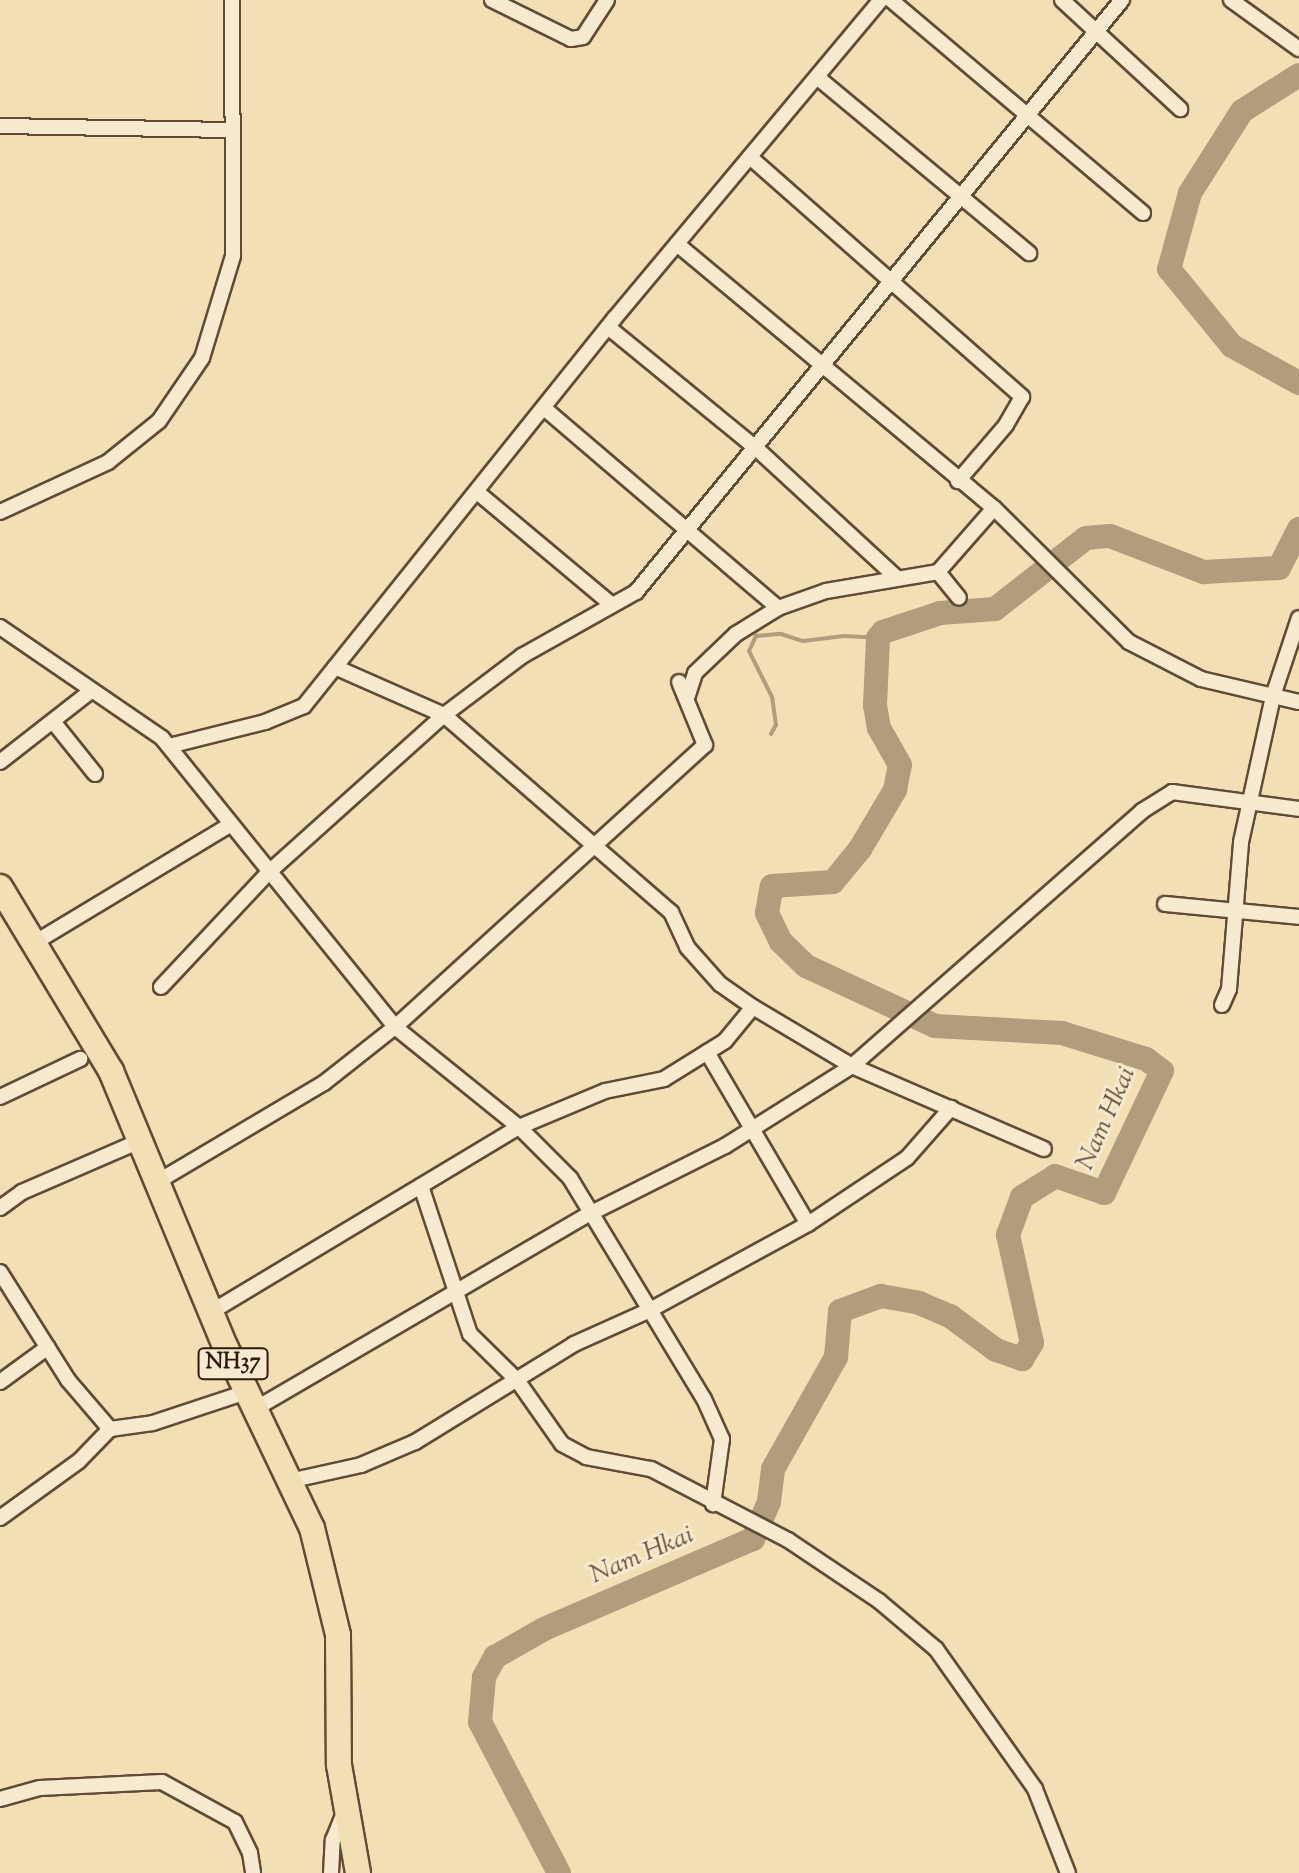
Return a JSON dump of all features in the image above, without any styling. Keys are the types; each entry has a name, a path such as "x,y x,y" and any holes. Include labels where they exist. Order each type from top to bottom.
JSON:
{"highway":[{"name":"NH37","path":"0,887 111,1071 211,1312 312,1528 338,1635 337,1719 345,1810 358,1873"}],"street":[{"path":"0,512 108,462 159,421 202,358 233,256 232,0"},
{"path":"492,0 571,39 583,37 607,0"},
{"path":"169,746 265,722 304,706 608,327 881,0"},
{"path":"891,0 1143,213"},
{"path":"1062,0 1180,109"},
{"path":"161,987 269,872 444,715 522,656 636,592 824,368 1122,0"},
{"path":"1231,0 1299,49"},
{"path":"817,77 1029,253"},
{"path":"0,126 233,130"},
{"path":"750,157 1022,397 1006,425 958,481"},
{"path":"677,244 994,508 1046,555 1129,642 1155,659 1201,679 1299,702"},
{"path":"608,327 756,448 897,578"},
{"path":"544,408 685,532 778,608"},
{"path":"477,492 612,605"},
{"path":"157,1182 324,1083 395,1027 705,745 683,689 715,654 778,608 826,591 849,591 897,578 938,572 994,508"},
{"path":"938,572 959,598"},
{"path":"1222,1005 1229,989 1232,911 1249,801 1273,696 1299,618"},
{"path":"0,627 169,746 395,1027 519,1127 570,1178 650,1310 722,1439 713,1504"},
{"path":"335,667 444,715 598,844 671,912 687,947 720,984 753,1007 852,1066 1044,1149"},
{"path":"0,762 55,724 91,691"},
{"path":"55,724 95,774"},
{"path":"0,1517 79,1461 110,1429 153,1423 251,1401 456,1292 591,1213 753,1128 852,1066 920,1002 1142,811 1172,792 1299,809"},
{"path":"34,943 231,824"},
{"path":"1165,904 1299,917"},
{"path":"211,1312 519,1127 605,1091 664,1079 725,1041 753,1007"},
{"path":"707,1052 808,1224"},
{"path":"0,1097 80,1059"},
{"path":"289,1481 361,1465 415,1442 574,1344 650,1310 808,1224 907,1158 951,1108"},
{"path":"0,1208 22,1192 140,1141"},
{"path":"421,1186 470,1334 517,1380 562,1444 586,1457 651,1469 745,1522 788,1540 879,1601 936,1649 1035,1789 1068,1873"},
{"path":"0,1272 48,1347 110,1429"},
{"path":"0,1382 48,1347"},
{"path":"0,1799 40,1788 162,1782 235,1822 250,1853 253,1873"},
{"path":"331,1873 333,1840 345,1810"}],"waterway":[{"name":"Nam Hkai","path":"1299,75 1242,111 1190,193 1169,269 1232,346 1299,383"},
{"name":"Nam Hkai","path":"559,1873 480,1722 484,1677 495,1657 544,1629 753,1539 769,1502 773,1469 836,1357 840,1311 881,1296 919,1303 950,1316 996,1350 1022,1359 1032,1343 1008,1235 1022,1197 1055,1176 1104,1193 1162,1071 1146,1059 1062,1033 935,1026 806,966 781,942 767,913 772,886 833,882 860,849 895,790 900,765 879,728 875,705 878,638 883,632 940,613 995,609 1086,538 1110,536 1204,572 1279,568 1299,529"},
{"path":"771,734 776,725 772,697 749,651 756,636 781,634 803,641 844,636 878,638"}]}
